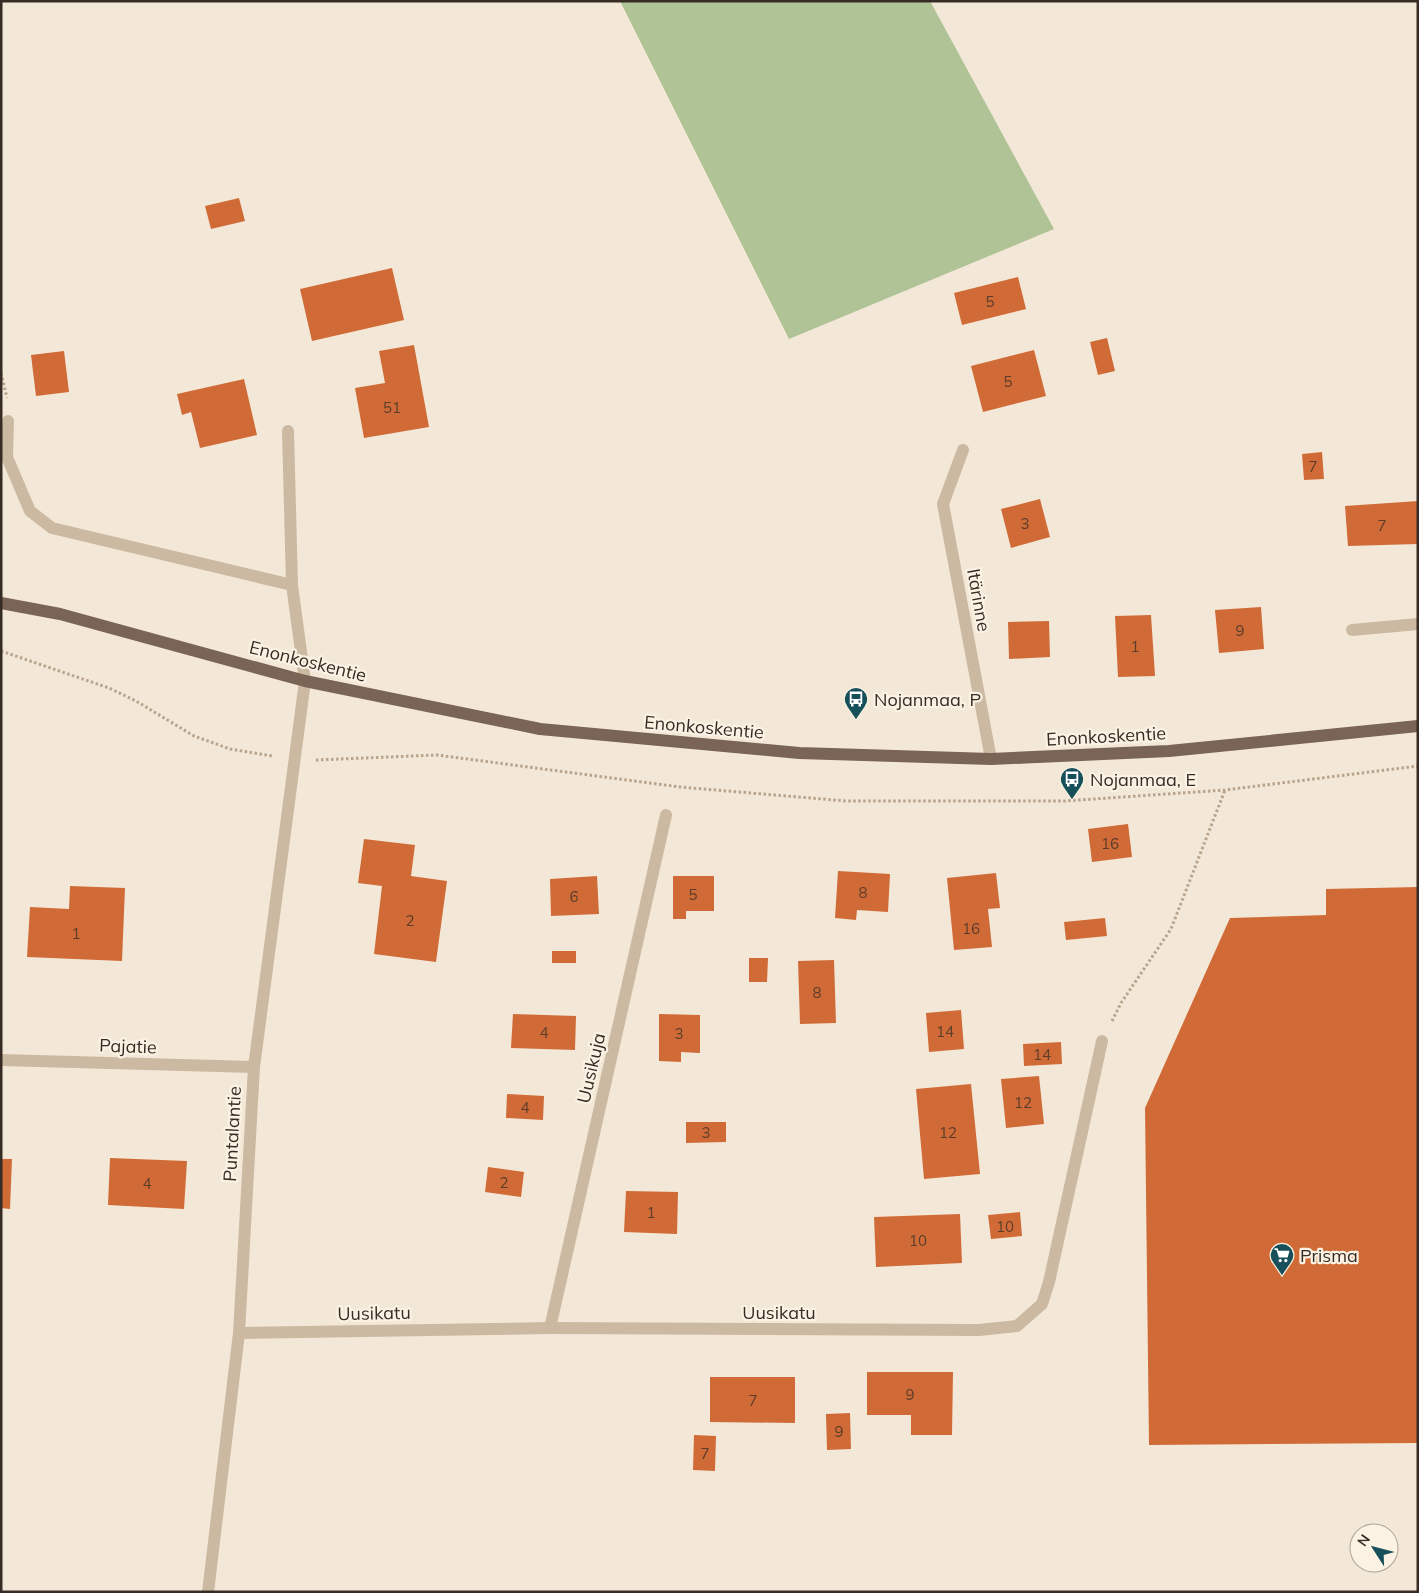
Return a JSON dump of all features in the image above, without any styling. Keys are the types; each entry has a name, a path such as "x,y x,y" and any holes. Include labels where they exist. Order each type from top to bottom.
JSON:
{"main road":[{"name":"Enonkoskentie","path":"1,603 60,614 304,680 540,730 799,753 991,759 1170,751 1418,726"}],"street":[{"path":"8,421 7,457 30,511 52,528 292,585"},
{"name":"Puntalantie","path":"208,1592 239,1333 254,1067 304,680 292,585 288,431"},
{"name":"Itärinne","path":"963,450 944,504 991,759"},
{"path":"1352,630 1418,624"},
{"name":"Uusikuja","path":"550,1328 666,816"},
{"name":"Uusikatu","path":"239,1333 550,1328 979,1330 1017,1326 1042,1304 1049,1282 1102,1042"},
{"name":"Pajatie","path":"1,1060 254,1067"}],"path":[{"path":"1102,1042 1121,1003 1171,929 1225,790"}],"green space":[{"path":"620,1 930,1 1054,229 789,339"}],"building":[{"path":"239,198 245,221 211,229 205,206"},
{"path":"392,268 404,320 312,341 300,289"},
{"path":"1018,277 1026,309 962,325 954,293"},
{"path":"1107,338 1115,371 1098,375 1090,342"},
{"path":"414,345 429,427 364,438 355,388 385,383 379,351"},
{"path":"1034,350 1046,396 983,412 971,366"},
{"path":"64,351 69,392 36,396 31,355"},
{"path":"244,379 257,435 200,448 191,412 182,415 177,394"},
{"path":"1322,452 1324,479 1304,480 1302,454"},
{"path":"1040,499 1050,537 1011,548 1001,509"},
{"path":"1418,501 1418,544 1348,546 1345,506"},
{"path":"1261,607 1264,649 1219,653 1215,610"},
{"path":"1151,615 1155,676 1118,677 1115,616"},
{"path":"1049,621 1050,657 1009,659 1008,622"},
{"path":"1128,824 1132,857 1092,862 1088,829"},
{"path":"364,839 415,845 411,876 447,881 436,962 374,954 382,886 358,883"},
{"path":"838,871 890,874 888,912 857,910 856,920 835,918"},
{"path":"996,873 1000,908 988,909 992,947 954,950 947,878"},
{"path":"597,876 599,914 551,916 550,879"},
{"path":"673,876 714,876 714,911 686,911 686,919 673,919"},
{"path":"70,886 125,888 122,961 27,957 30,907 69,909"},
{"name":"Prisma","path":"1418,887 1418,1443 1149,1445 1145,1108 1230,918 1326,915 1326,889"},
{"path":"1105,918 1107,936 1066,940 1064,922"},
{"path":"552,951 576,951 576,963 552,963"},
{"path":"749,958 768,958 767,982 749,982"},
{"path":"834,960 836,1023 800,1024 798,961"},
{"path":"961,1010 964,1049 929,1052 926,1013"},
{"path":"513,1014 576,1016 575,1050 511,1048"},
{"path":"659,1014 700,1015 700,1053 681,1052 681,1062 659,1061"},
{"path":"1061,1042 1062,1064 1024,1066 1023,1044"},
{"path":"1039,1076 1044,1124 1006,1128 1001,1079"},
{"path":"971,1084 980,1174 924,1179 916,1089"},
{"path":"507,1094 544,1096 543,1120 506,1118"},
{"path":"686,1122 726,1122 726,1142 686,1143"},
{"path":"110,1158 187,1161 184,1209 108,1205"},
{"path":"1,1159 12,1159 10,1209 1,1208"},
{"path":"488,1167 524,1172 521,1197 485,1192"},
{"path":"626,1191 678,1192 677,1234 624,1232"},
{"path":"1020,1212 1022,1236 991,1239 988,1215"},
{"path":"960,1214 962,1263 876,1267 874,1217"},
{"path":"867,1372 953,1372 952,1435 911,1435 911,1415 867,1415"},
{"path":"710,1377 795,1377 795,1423 710,1422"},
{"path":"850,1413 851,1449 827,1450 826,1414"},
{"path":"694,1435 716,1436 715,1471 693,1470"}],"place":[{"name":"Nojanmaa, P","path":"856,720"},
{"name":"Nojanmaa, E","path":"1072,800"},
{"name":"Prisma","path":"1282,1276"}]}
